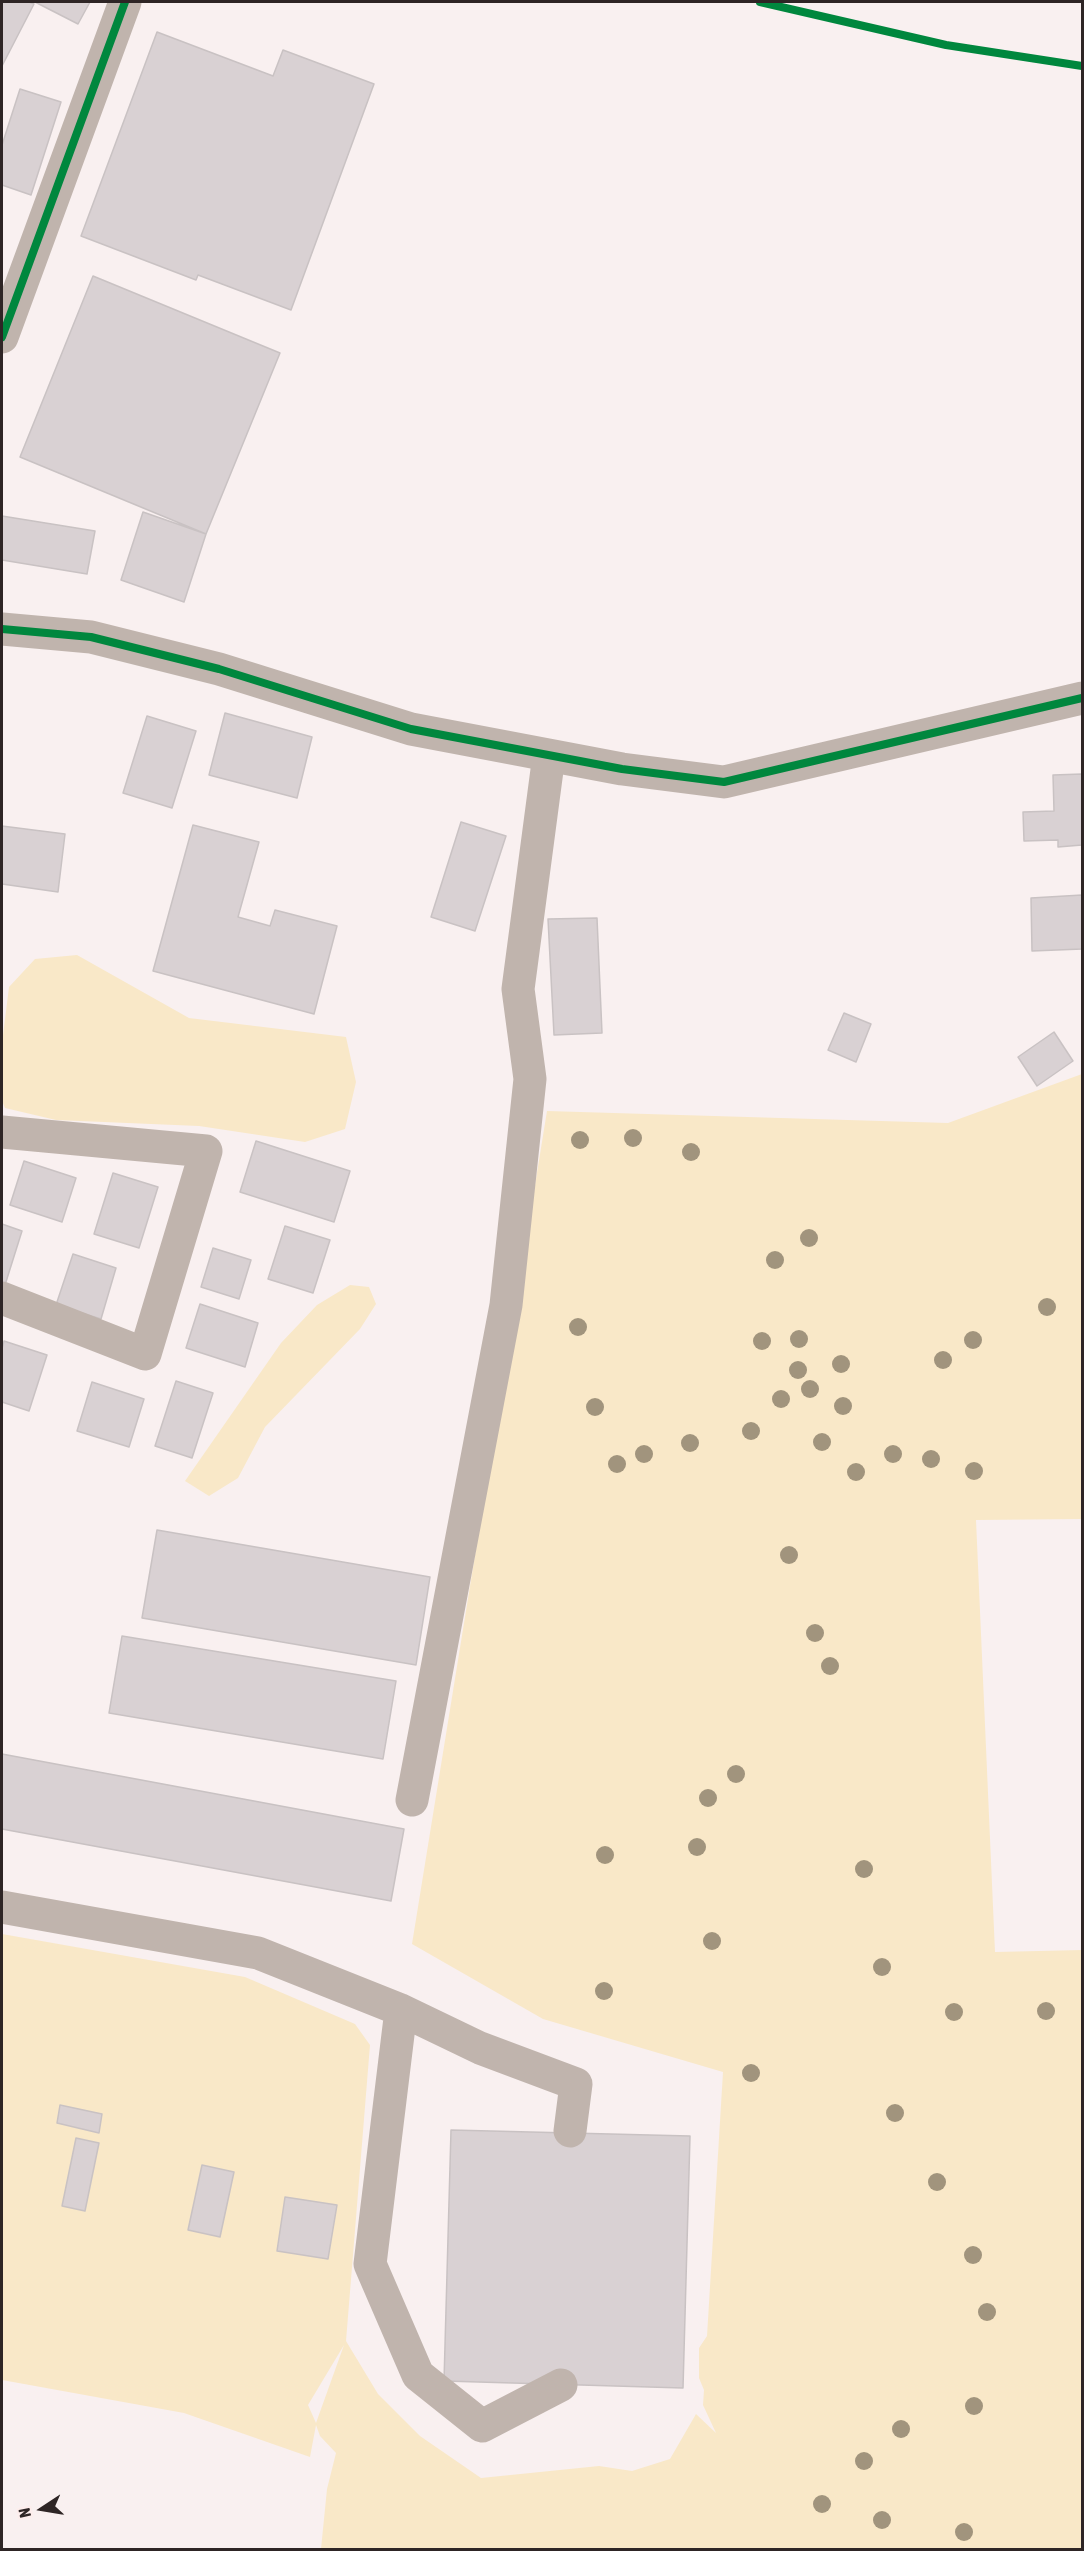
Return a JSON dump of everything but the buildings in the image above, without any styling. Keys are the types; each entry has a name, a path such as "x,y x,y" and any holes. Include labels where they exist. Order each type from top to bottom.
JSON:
{"street":[{"path":"2,337 125,2"},
{"path":"2,629 91,637 219,669 411,729 621,769 724,782 1083,698"},
{"path":"412,1800 506,1305 530,1079 518,989 549,755"},
{"path":"2,1132 206,1151 145,1354 2,1298"},
{"path":"2,1907 258,1953 401,2010 480,2048 576,2084 570,2131"},
{"path":"401,2010 370,2264 418,2375 482,2426 561,2385"}],"shaded area":[{"path":"77,955 189,1018 346,1037 356,1082 345,1129 305,1142 199,1126 56,1120 5,1108 2,1101 2,1043 9,987 35,959"},
{"path":"1082,1074 1082,1519 976,1520 995,1952 1082,1950 1082,2549 321,2549 327,2489 336,2453 320,2436 316,2425 310,2457 184,2413 2,2380 2,1934 245,1977 355,2024 370,2045 346,2341 378,2394 420,2436 481,2478 599,2466 632,2471 670,2459 696,2414 716,2433 703,2405 704,2390 699,2378 699,2348 707,2336 723,2072 543,2019 412,1944 547,1111 948,1123","holes":["344,2345 316,2423 308,2405"]},
{"path":"350,1285 369,1287 376,1304 360,1329 265,1427 238,1478 209,1496 185,1481 281,1343 317,1305"}],"cycle path":[{"path":"2,337 125,2"},
{"path":"760,2 946,45 1082,66"},
{"path":"2,629 91,637 219,669 411,729 622,769 724,782 1082,698"}]}
